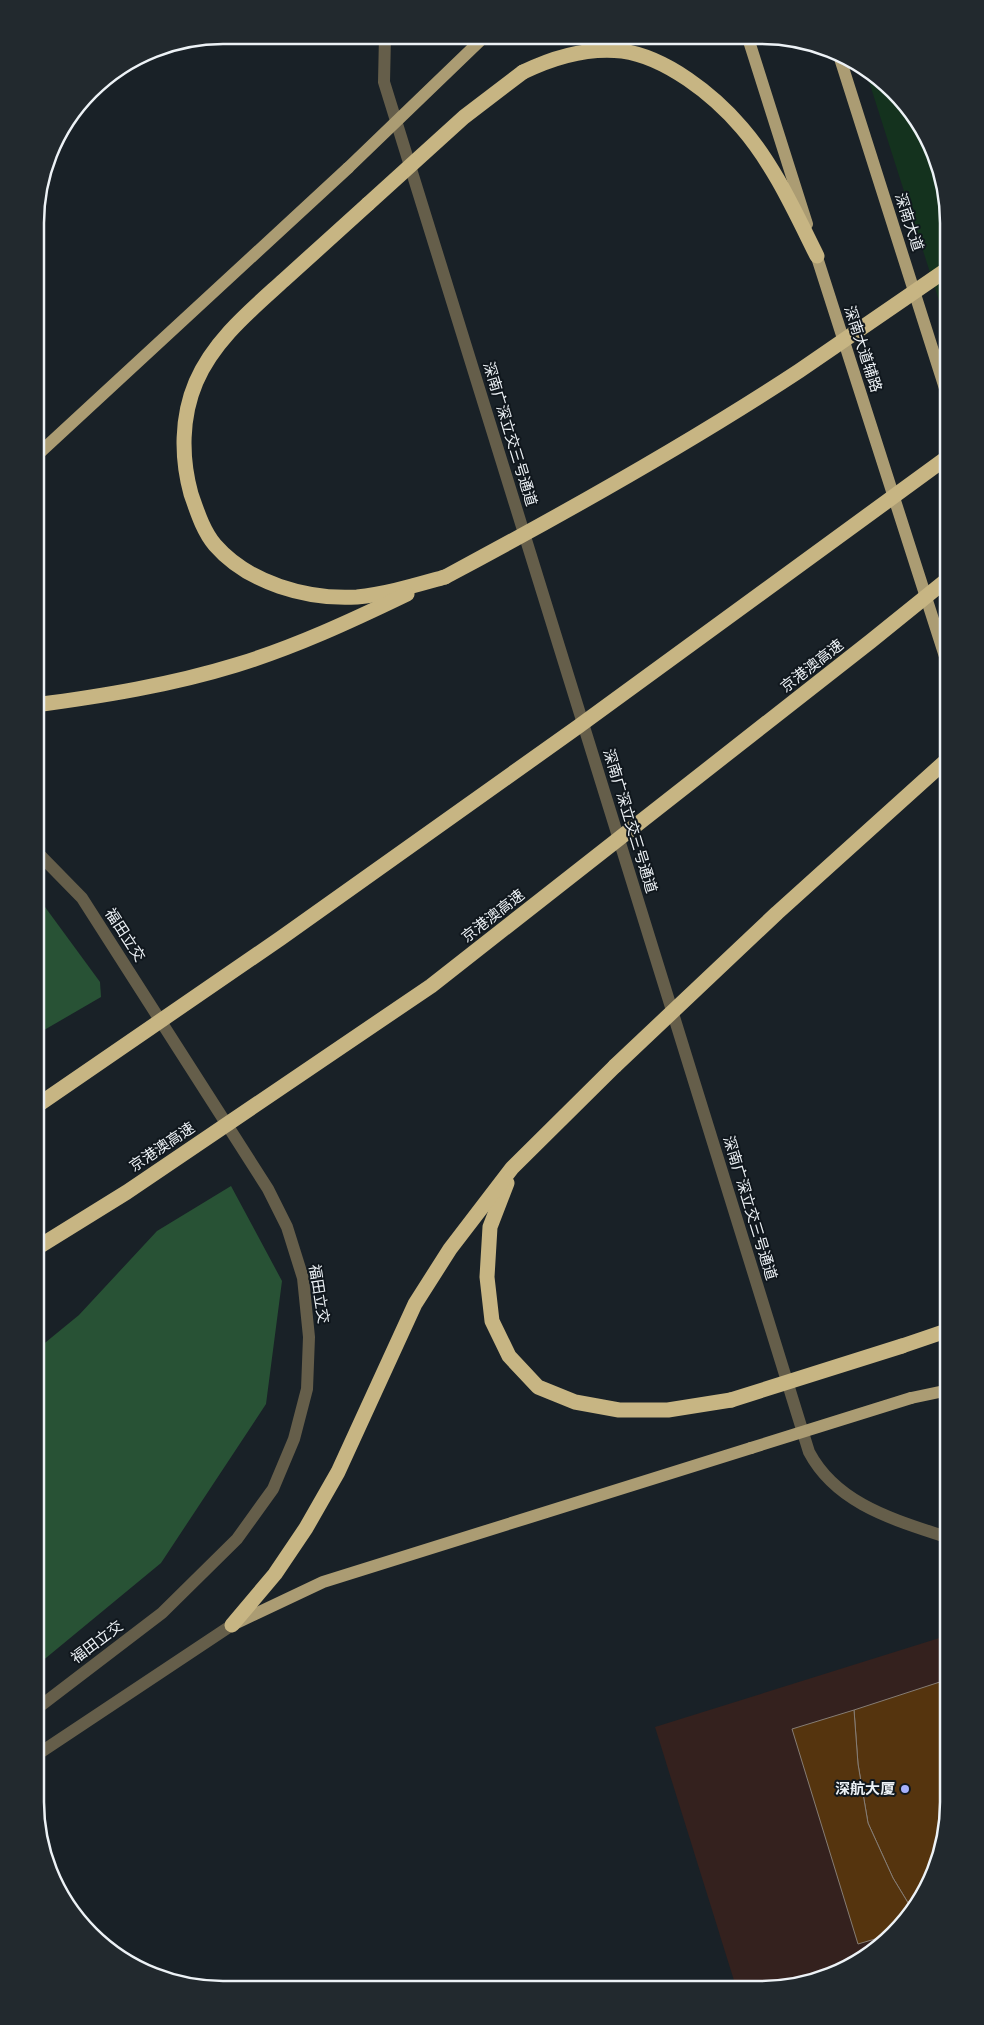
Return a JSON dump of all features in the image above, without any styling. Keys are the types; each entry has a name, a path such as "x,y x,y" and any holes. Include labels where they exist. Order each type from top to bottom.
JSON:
{"highway":[{"path":"445,576 395,591 356,597 319,595 289,590 263,579 237,564 215,544 198,515 188,481 183,446 187,413 196,382 216,348 246,315 464,117 523,72 548,60 572,54 597,51 623,52 652,60 680,74 713,98 742,128 766,160 817,256"},
{"path":"44,704 160,685 236,665 334,629 445,576 559,516 712,424 798,371 940,274"},
{"path":"44,1101 289,933 940,463"},
{"name":"京港澳高速","path":"44,1243 127,1192 431,986 940,585"},
{"path":"232,1626 275,1574 306,1528 338,1472 415,1304 450,1249 512,1168 615,1066 777,913 940,766"},
{"path":"512,1168 490,1227 487,1277 492,1321 508,1356 538,1388 575,1402 619,1410 668,1410 731,1400 940,1333"}],"main road":[{"path":"44,449 348,168 477,44"},
{"name":"深南大道辅路","path":"750,44 940,641"},
{"name":"深南大道","path":"841,63 940,372"},
{"path":"232,1626 323,1582 911,1398 940,1392"}],"street":[{"name":"深南广深立交三号通道","path":"385,44 384,82 809,1452 816,1466 830,1481 865,1507 886,1517 940,1535"},
{"name":"福田立交","path":"44,859 82,898 268,1189 288,1227 303,1278 309,1337 307,1389 294,1439 273,1489 237,1539 162,1613 44,1703"},
{"path":"44,1750 232,1626"}],"shaded area":[{"path":"940,1638 939,1825 927,1871 910,1902 879,1937 861,1951 830,1968 784,1980 734,1981 655,1727"}],"green space":[{"path":"868,80 888,96 910,123 931,165 940,211 940,304"},
{"path":"44,908 100,982 101,997 44,1030"},
{"path":"231,1186 282,1281 266,1404 161,1563 44,1660 44,1344 79,1315 157,1231"}],"building":[{"name":"深航大厦","path":"940,1682 939,1825 927,1871 909,1904 893,1878 868,1823 858,1764 854,1710"},
{"path":"854,1710 858,1764 868,1823 893,1878 909,1904 888,1929 877,1938 858,1944 792,1729"}],"place":[{"name":"深航大厦","path":"905,1789"}]}
